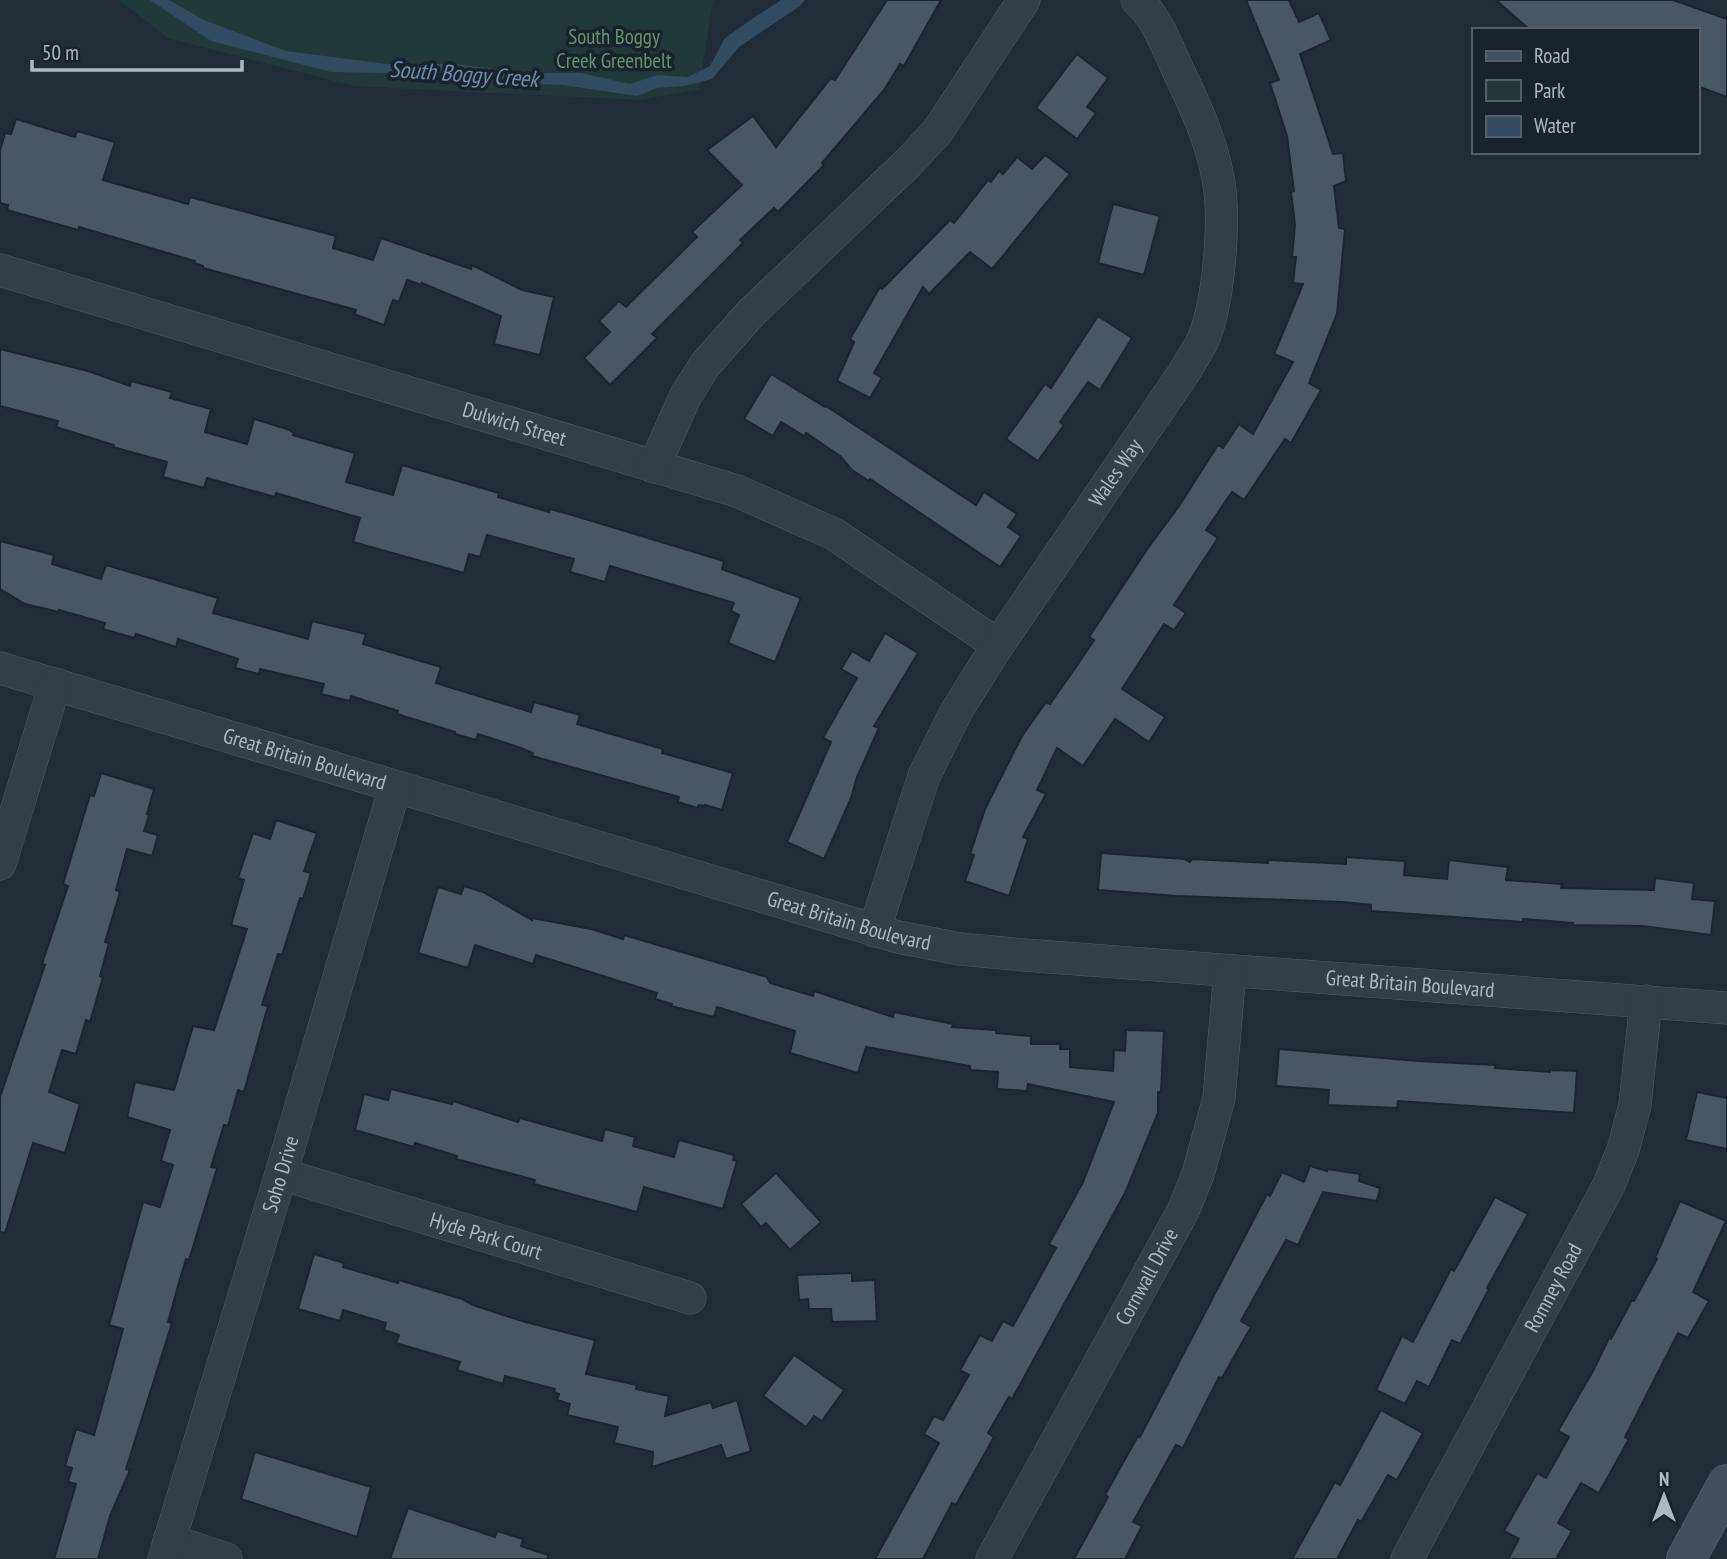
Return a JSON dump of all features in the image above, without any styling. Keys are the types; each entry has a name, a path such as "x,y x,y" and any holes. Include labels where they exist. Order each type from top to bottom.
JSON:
{"main road":[{"path":"1686,1559 1727,1484"}],"street":[{"path":"654,467 685,397 705,365 750,314 937,132 1024,0"},
{"name":"Wales Way","path":"874,931 924,776 957,710 998,645 1183,374 1203,340 1221,248 1219,179 1196,108 1150,12 1137,0"},
{"name":"Dulwich Street","path":"0,270 737,491 834,534 998,645"},
{"name":"Great Britain Boulevard","path":"0,668 874,931 960,949 1727,1008"},
{"path":"0,864 55,684"},
{"name":"Soho Drive","path":"167,1550 395,787"},
{"name":"Cornwall Drive","path":"992,1559 1176,1223 1198,1174 1219,1098 1230,971"},
{"name":"Romney Road","path":"1407,1559 1609,1185 1623,1150 1635,1105 1646,1001"},
{"name":"Hyde Park Court","path":"281,1174 690,1298"},
{"path":"167,1550 226,1559"}],"green space":[{"name":"South Boggy Creek Greenbelt","path":"119,0 713,0 699,89 640,100 354,86 168,38"}],"water":[{"name":"South Boggy Creek","path":"150,0 169,0 204,20 286,51 386,64 454,64 529,73 581,73 630,84 657,75 688,77 710,66 725,38 755,17 781,0 805,0 739,47 712,79 684,86 657,88 637,96 563,85 495,82 450,74 331,72 211,41"}],"building":[{"path":"887,0 941,0 904,66 900,64 884,90 822,163 824,165 778,212 774,208 740,240 743,243 652,334 657,338 610,385 584,358 610,332 599,321 619,301 626,307 697,237 692,232 742,185 707,150 753,116 776,147 831,78 835,80"},
{"path":"1246,0 1289,0 1299,22 1319,13 1331,40 1300,54 1333,154 1343,153 1346,181 1334,186 1339,228 1345,229 1337,314 1309,383 1321,390 1291,443 1285,439 1244,500 1232,492 1206,530 1218,538 1174,605 1186,613 1174,630 1164,624 1122,689 1165,717 1149,742 1115,719 1083,766 1057,748 1037,790 1046,794 1023,837 1028,839 1009,896 965,881 974,855 970,854 985,809 1022,736 1046,702 1050,704 1076,667 1094,640 1089,637 1218,445 1223,448 1239,424 1253,434 1293,362 1274,354 1303,284 1293,283 1296,257 1292,257 1295,225 1291,192 1294,191 1287,136 1270,83 1279,80"},
{"path":"1496,0 1673,0 1727,19 1727,97 1699,87 1699,28 1528,28"},
{"path":"1077,54 1108,78 1087,107 1096,113 1077,139 1036,108"},
{"path":"16,119 75,137 77,131 115,142 103,180 188,204 190,197 336,236 333,248 373,260 381,238 471,269 472,265 522,290 554,297 540,355 494,344 501,316 422,283 407,280 399,302 393,300 384,325 354,314 356,310 203,268 194,263 195,261 79,227 78,230 7,210 8,205 0,203 0,151 5,133 11,134"},
{"path":"1045,155 1070,174 992,269 970,252 929,294 923,287 874,373 882,378 870,398 837,381 854,342 850,339 880,287 882,289 950,220 954,223 988,180 991,182 999,171 1003,174 1017,157 1032,169"},
{"path":"1113,204 1160,216 1144,275 1098,263"},
{"path":"1098,316 1132,338 1100,390 1088,382 1060,422 1064,425 1038,461 1006,439 1045,384 1051,388"},
{"path":"0,349 88,371 130,386 131,381 172,392 170,398 211,409 205,432 247,444 254,419 287,429 294,433 293,435 355,453 346,482 393,495 402,465 499,493 498,497 549,512 550,509 572,515 724,561 722,569 801,598 775,662 728,643 739,615 731,611 734,603 610,566 605,582 570,572 574,559 487,535 480,557 469,554 464,573 353,542 360,518 276,493 275,497 207,478 204,488 163,477 167,462 56,427 58,421 0,406"},
{"path":"771,374 826,406 976,505 984,492 1017,514 1008,527 1021,536 1000,567 870,479 869,481 852,470 840,456 806,433 804,436 781,422 773,436 744,419"},
{"path":"0,541 54,555 52,564 101,579 106,565 218,598 213,613 308,639 312,621 366,634 363,644 441,667 436,683 531,712 534,702 580,715 577,724 663,749 662,753 733,773 722,810 705,805 699,805 697,808 678,802 679,797 532,756 533,753 521,748 478,734 476,740 455,734 351,696 350,701 321,694 324,684 260,669 259,674 235,668 238,659 178,639 176,647 136,634 134,638 103,629 105,623 25,604 0,589"},
{"path":"885,633 918,653 874,726 879,728 824,859 787,842 831,742 823,738 857,678 841,669 852,651 869,661"},
{"path":"101,773 154,789 144,831 158,835 152,856 127,849 116,890 120,892 105,942 109,943 100,976 103,977 90,1022 86,1020 76,1054 62,1050 49,1092 80,1104 65,1153 33,1143 5,1233 0,1232 0,1097 45,965 42,964 68,886 63,884 90,795 94,796"},
{"path":"276,820 317,833 304,871 311,873 282,955 278,954 262,1005 268,1006 244,1092 238,1090 228,1126 224,1125 211,1167 217,1168 189,1260 186,1259 178,1286 168,1322 172,1323 126,1469 130,1470 110,1516 98,1559 54,1559 76,1484 68,1482 72,1468 65,1466 76,1429 94,1435 123,1329 109,1325 143,1202 160,1207 173,1165 161,1161 170,1130 127,1117 135,1082 174,1090 193,1026 214,1030 247,929 231,925 244,880 238,878 253,833 270,839"},
{"path":"1101,853 1184,859 1190,862 1192,859 1346,864 1346,857 1405,861 1404,875 1447,879 1449,860 1508,867 1506,880 1562,884 1561,888 1654,890 1655,878 1694,883 1692,899 1715,901 1711,935 1643,926 1573,925 1523,919 1523,922 1371,911 1371,905 1343,902 1177,896 1098,890"},
{"path":"464,886 483,892 532,920 591,929 623,939 624,935 767,977 770,983 813,996 814,991 893,1017 894,1012 953,1024 952,1027 1031,1036 1031,1044 1060,1044 1060,1049 1070,1049 1070,1067 1113,1071 1114,1050 1125,1051 1126,1030 1164,1031 1158,1113 1125,1193 1012,1399 1009,1397 988,1433 994,1437 956,1505 952,1503 923,1559 875,1559 939,1443 924,1434 934,1416 943,1420 969,1375 960,1370 980,1335 992,1341 1003,1321 1013,1326 1056,1248 1049,1244 1083,1182 1114,1102 1028,1084 1027,1091 997,1089 998,1072 970,1070 970,1066 866,1047 858,1073 790,1053 795,1031 717,1007 714,1017 671,1006 672,1004 655,999 657,993 536,955 533,964 475,945 468,968 418,953 438,887 461,894"},
{"path":"1279,1049 1496,1065 1495,1068 1577,1071 1574,1113 1398,1101 1397,1108 1328,1105 1329,1090 1276,1086"},
{"path":"391,1089 452,1104 453,1101 518,1122 520,1118 602,1141 605,1129 635,1137 633,1146 674,1157 679,1140 734,1155 733,1160 737,1161 723,1209 644,1187 637,1212 534,1184 535,1180 456,1159 457,1156 415,1143 414,1147 355,1130 364,1094 388,1100"},
{"path":"1697,1092 1727,1098 1727,1149 1686,1140"},
{"path":"1310,1166 1327,1171 1360,1174 1359,1181 1380,1188 1377,1201 1323,1192 1298,1245 1286,1240 1241,1321 1251,1327 1222,1378 1219,1377 1183,1448 1176,1445 1133,1522 1142,1526 1125,1559 1074,1559 1108,1497 1105,1495 1138,1436 1140,1437 1267,1194 1270,1196 1282,1172 1304,1182"},
{"path":"776,1173 821,1222 790,1250 766,1223 761,1227 741,1204"},
{"path":"1495,1197 1528,1214 1460,1344 1452,1340 1429,1387 1417,1381 1405,1404 1376,1390 1402,1336 1413,1342 1451,1269 1454,1271"},
{"path":"1680,1201 1726,1221 1693,1292 1709,1301 1688,1338 1678,1333 1625,1437 1629,1439 1599,1493 1581,1483 1558,1523 1572,1531 1556,1559 1508,1559 1519,1539 1504,1531 1537,1473 1546,1478 1569,1437 1558,1431 1609,1338 1611,1339 1657,1259 1655,1258"},
{"path":"314,1254 344,1263 343,1267 398,1283 399,1280 522,1321 595,1340 586,1374 637,1385 636,1389 669,1396 665,1416 711,1402 713,1408 737,1400 751,1451 726,1459 721,1445 652,1467 653,1452 614,1443 618,1427 567,1415 570,1404 557,1400 559,1394 554,1392 555,1389 505,1376 503,1384 457,1370 460,1362 396,1343 399,1335 384,1330 386,1323 343,1310 340,1321 298,1309"},
{"path":"852,1273 852,1281 875,1280 877,1321 832,1322 831,1309 809,1309 808,1299 799,1300 797,1275"},
{"path":"794,1355 844,1390 822,1421 814,1416 806,1427 763,1396"},
{"path":"1381,1410 1423,1433 1397,1480 1388,1475 1361,1522 1358,1520 1337,1559 1292,1559 1335,1482 1340,1485"},
{"path":"255,1452 371,1487 357,1537 241,1499"},
{"path":"408,1508 495,1537 497,1531 523,1539 521,1546 548,1555 548,1559 390,1559"}]}
